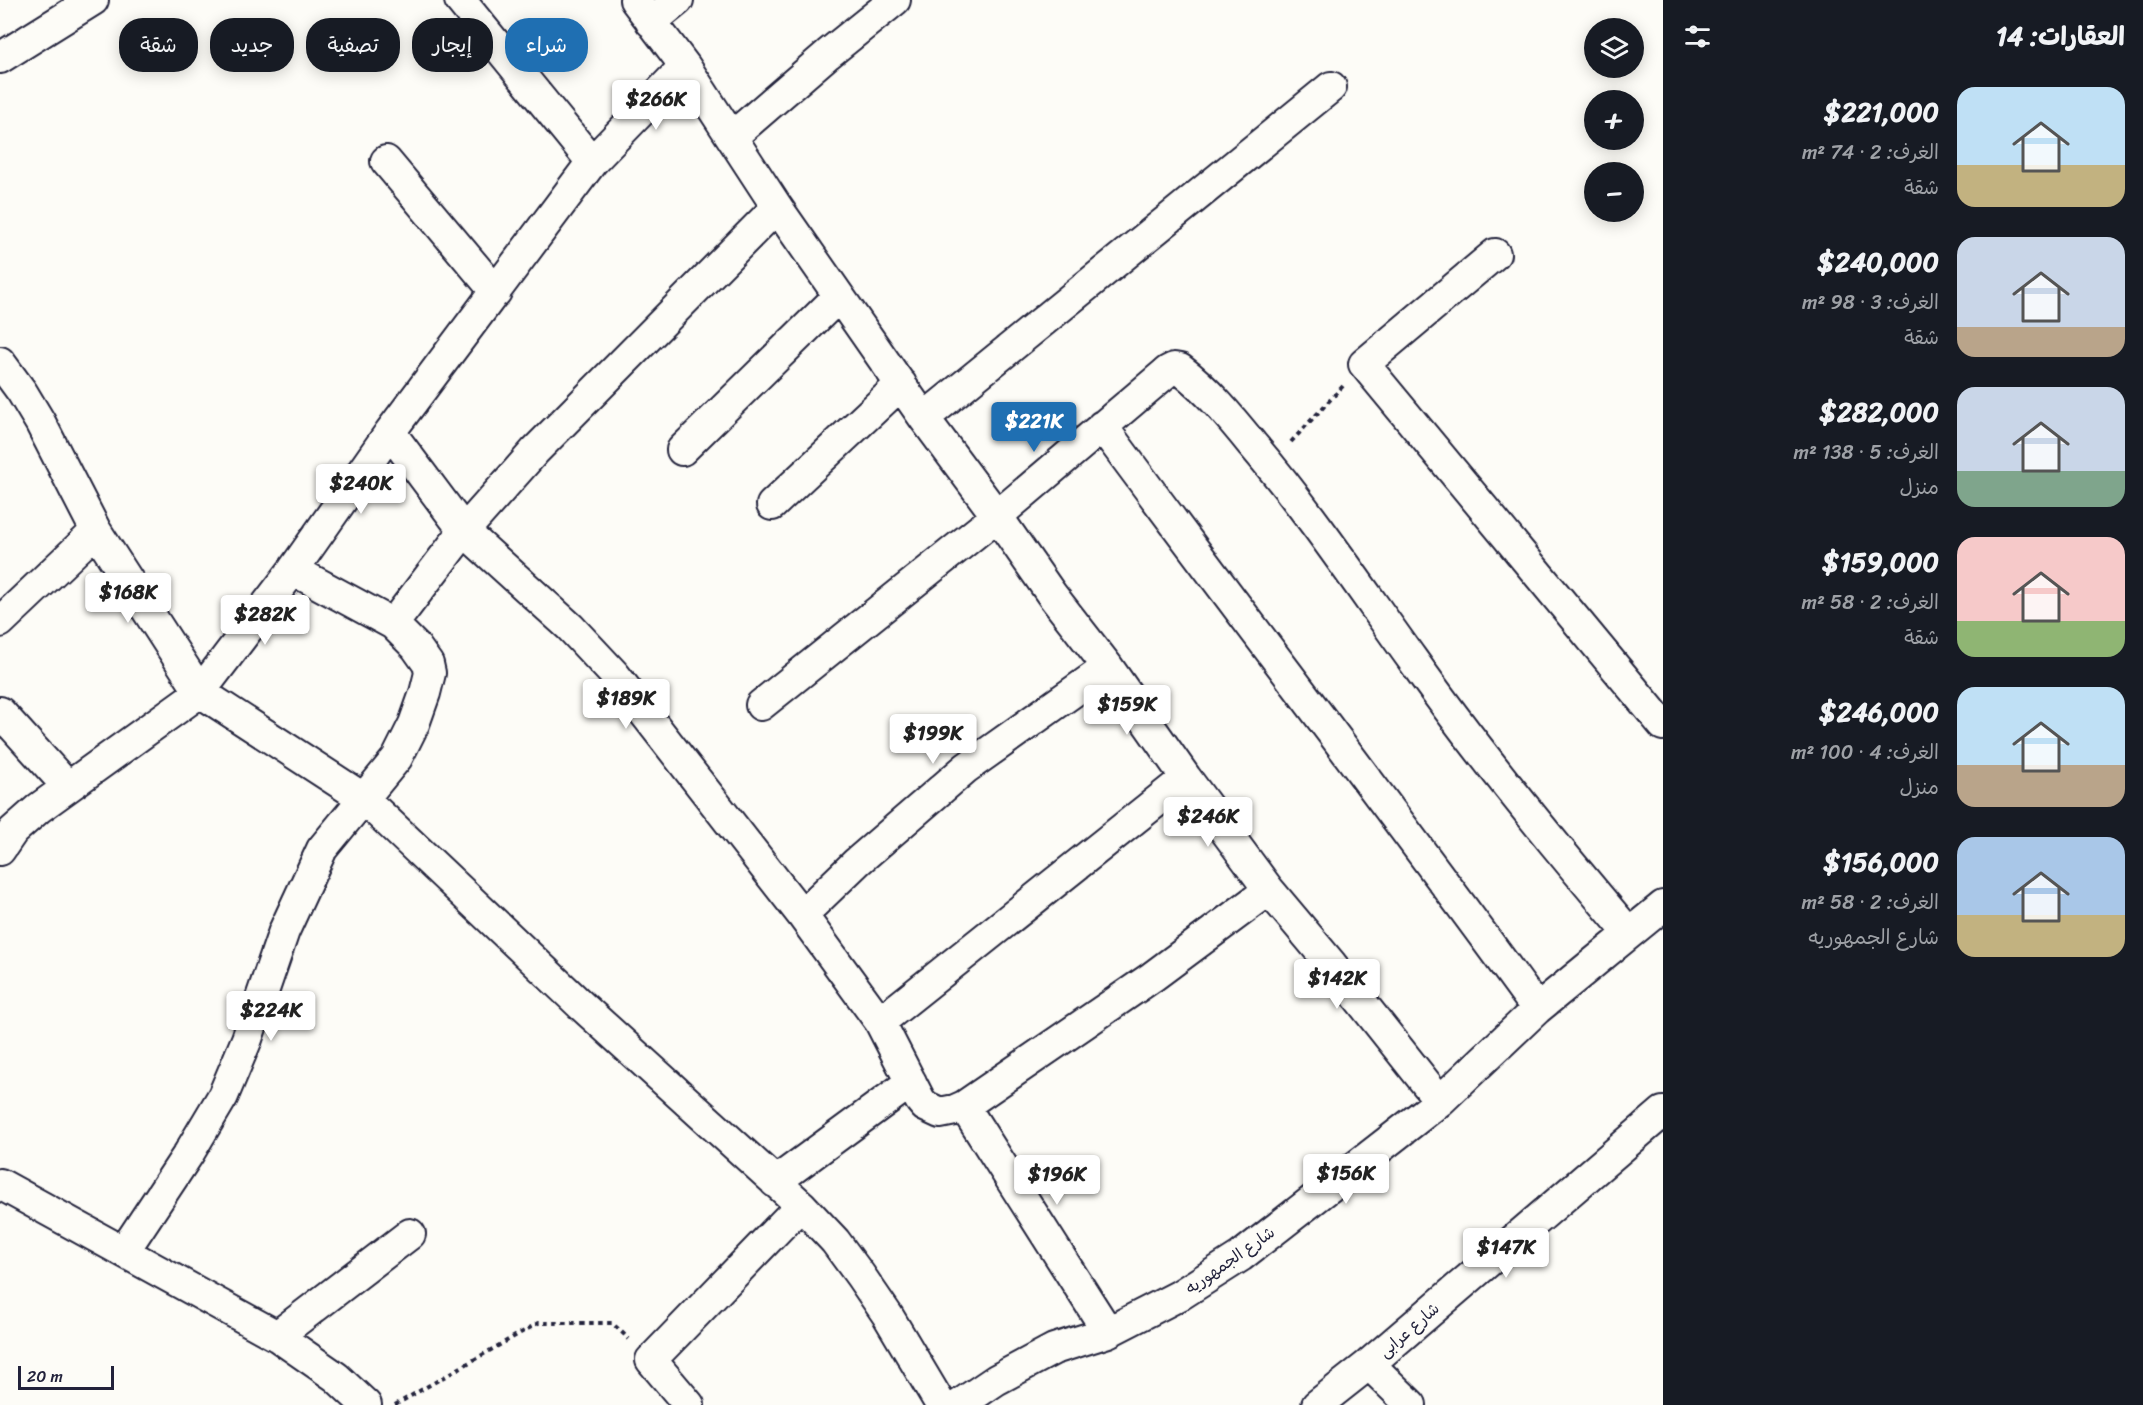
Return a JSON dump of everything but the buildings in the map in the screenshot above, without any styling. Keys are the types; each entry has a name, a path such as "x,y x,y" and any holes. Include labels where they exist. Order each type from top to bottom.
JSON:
{"street":[{"path":"0,58 93,0"},
{"path":"460,0 592,162"},
{"path":"678,0 643,11 685,66 733,136 777,207 924,418 997,516 1052,596 1108,667 1269,890 1440,1101"},
{"path":"733,136 895,0"},
{"path":"0,850 13,831 39,808 200,692 293,570 390,432 592,162 685,66"},
{"path":"924,418 1331,87"},
{"path":"386,161 496,292"},
{"path":"393,624 464,531 535,451 777,207"},
{"path":"1496,254 1364,364 1663,725"},
{"path":"682,450 839,296"},
{"path":"0,362 40,422 96,531 200,692 363,798 583,1007 801,1205 835,1241 860,1275 888,1316 941,1405"},
{"path":"761,705 997,516 1168,371 1180,369 1233,421 1270,465 1330,544 1419,670 1559,851 1629,933"},
{"path":"772,505 901,384"},
{"path":"1102,426 1353,763 1462,904 1538,1009"},
{"path":"390,432 464,531 570,627 614,674 802,915 880,1022 920,1100 932,1110 946,1113 964,1106 1152,977 1269,890"},
{"path":"0,622 96,531"},
{"path":"124,1251 189,1153 223,1096 247,1039 284,931 322,849 397,758 414,724 429,673 428,664 422,654 393,624 293,570"},
{"path":"802,915 857,862 966,768 1108,667"},
{"path":"0,712 68,787"},
{"path":"880,1022 1186,778"},
{"name":"شارع الجمهوريه","path":"959,1405 996,1380 1054,1349 1108,1332 1180,1295 1240,1256 1440,1101 1538,1009 1663,906"},
{"path":"775,1182 911,1082"},
{"path":"964,1106 1108,1332"},
{"name":"شارع عرابى","path":"1317,1405 1370,1364 1663,1112"},
{"path":"0,1184 278,1336 336,1377 366,1405"},
{"path":"689,1405 651,1360 801,1205"},
{"path":"278,1336 410,1234"},
{"path":"1370,1364 1411,1405"}],"path":[{"path":"1270,465 1364,364"},
{"path":"395,1405 538,1323 612,1323 651,1360"}]}
